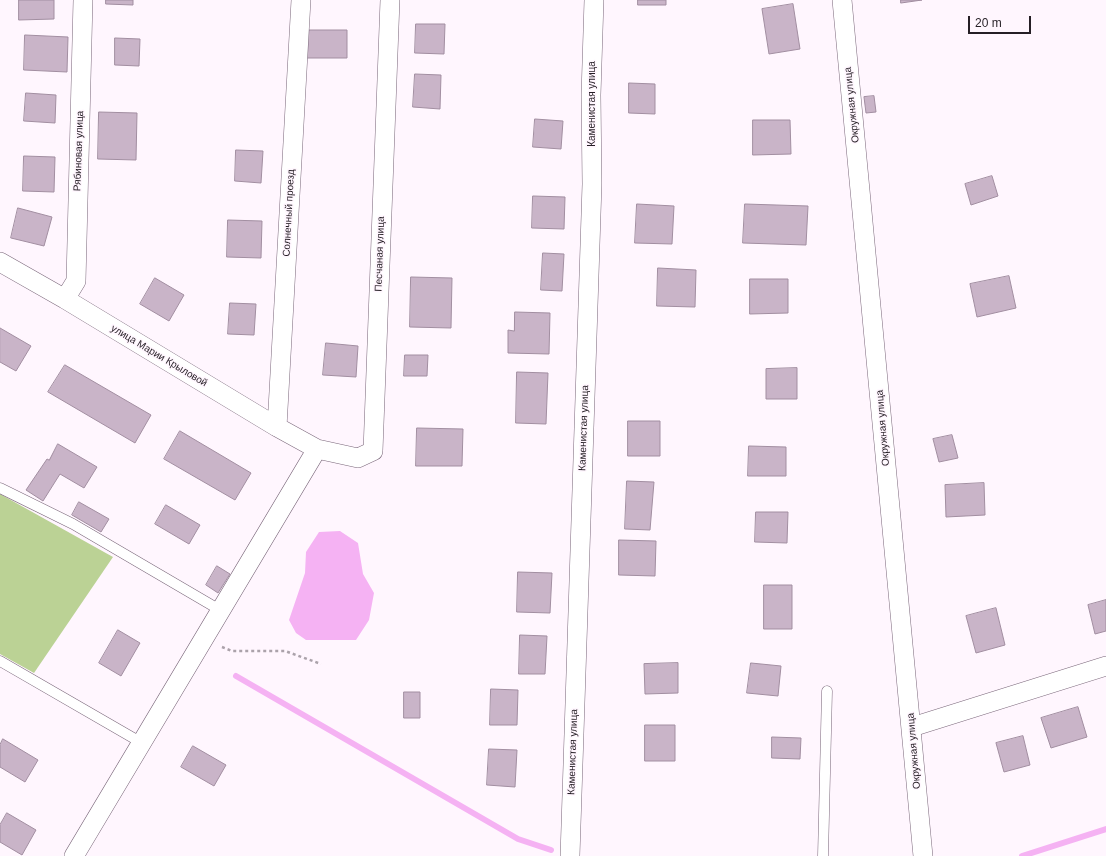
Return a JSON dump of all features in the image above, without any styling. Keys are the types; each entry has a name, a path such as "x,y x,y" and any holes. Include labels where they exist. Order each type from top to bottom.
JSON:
{"street":[{"name":"Рябиновая улица","path":"64,299 76,281 83,0"},
{"name":"Солнечный проезд","path":"277,427 301,0"},
{"name":"Песчаная улица","path":"317,449 358,458 373,451 390,0"},
{"name":"Каменистая улица","path":"570,856 592,184 594,0"},
{"name":"Окружная улица","path":"842,0 912,727 923,856"},
{"name":"улица Марии Крыловой","path":"0,262 277,427 317,449"},
{"path":"74,856 317,449"},
{"path":"912,727 1106,666"}],"lane":[{"path":"0,488 73,524 220,610"},
{"path":"0,661 142,743"},
{"path":"824,856 827,691"}],"path":[{"path":"203,638 232,651 285,651 321,664"}],"green space":[{"path":"0,494 113,557 34,673 0,654"}],"shaded area":[{"path":"340,531 358,543 363,574 374,593 369,620 356,640 306,640 296,633 289,620 305,573 306,552 319,532"}],"building":[{"path":"19,0 54,0 54,19 19,20"},
{"path":"106,0 133,0 133,5 106,4"},
{"path":"638,0 666,0 666,5 638,5"},
{"path":"901,0 922,0 901,3"},
{"path":"793,4 800,49 769,54 762,9"},
{"path":"416,24 445,24 444,54 415,53"},
{"path":"307,30 347,30 347,58 307,58"},
{"path":"25,35 68,37 67,72 24,70"},
{"path":"115,38 140,39 139,66 115,65"},
{"path":"415,74 441,75 440,109 413,107"},
{"path":"629,83 655,84 655,114 629,113"},
{"path":"26,93 56,95 55,123 24,121"},
{"path":"874,96 876,112 866,113 864,97"},
{"path":"99,112 137,113 136,160 98,159"},
{"path":"535,119 563,121 561,149 533,147"},
{"path":"753,120 790,120 791,154 753,155"},
{"path":"236,150 263,151 261,183 235,181"},
{"path":"24,156 55,157 54,192 23,191"},
{"path":"992,176 998,196 971,205 965,184"},
{"path":"533,196 565,197 564,229 532,228"},
{"path":"637,204 674,206 672,244 635,243"},
{"path":"745,204 808,206 806,245 743,243"},
{"path":"18,208 52,217 44,246 11,238"},
{"path":"228,220 262,221 261,258 227,257"},
{"path":"543,253 564,254 562,291 541,290"},
{"path":"658,268 696,270 695,307 657,306"},
{"path":"1009,276 1016,308 977,317 970,284"},
{"path":"411,277 452,278 451,328 410,327"},
{"path":"155,278 184,295 169,321 140,304"},
{"path":"750,279 788,279 788,313 750,314"},
{"path":"230,303 256,304 254,335 228,334"},
{"path":"515,312 550,313 549,354 508,353 508,330 514,331"},
{"path":"0,328 31,346 16,371 0,362"},
{"path":"326,343 358,346 356,377 323,375"},
{"path":"405,355 428,355 427,376 404,376"},
{"path":"65,365 151,415 135,443 48,392"},
{"path":"797,368 797,399 766,399 766,369"},
{"path":"517,372 548,373 546,424 516,423"},
{"path":"628,421 660,421 660,456 628,456"},
{"path":"417,428 463,429 462,466 416,466"},
{"path":"180,431 251,473 235,500 164,459"},
{"path":"952,435 958,458 939,462 933,439"},
{"path":"58,444 97,467 84,488 60,474 43,501 26,490 47,459 49,460"},
{"path":"749,446 786,447 786,476 748,476"},
{"path":"627,481 654,482 650,530 625,529"},
{"path":"984,483 985,515 946,517 945,485"},
{"path":"79,502 109,519 101,532 72,515"},
{"path":"166,505 200,525 189,544 155,524"},
{"path":"756,512 788,512 787,543 755,542"},
{"path":"619,540 656,541 655,576 619,575"},
{"path":"217,566 230,574 218,593 206,585"},
{"path":"518,572 552,573 550,613 517,612"},
{"path":"764,585 792,585 792,629 764,629"},
{"path":"1106,600 1106,631 1095,634 1088,605"},
{"path":"996,608 1005,645 976,653 966,616"},
{"path":"118,630 140,643 121,676 99,663"},
{"path":"520,635 547,636 545,674 519,674"},
{"path":"678,663 678,693 645,694 644,664"},
{"path":"751,663 781,666 778,696 747,693"},
{"path":"491,689 518,690 517,725 490,725"},
{"path":"404,692 420,692 420,718 404,718"},
{"path":"1078,707 1087,737 1051,748 1041,718"},
{"path":"645,725 675,725 675,761 645,761"},
{"path":"1023,736 1030,765 1004,772 996,743"},
{"path":"772,737 801,738 800,759 772,758"},
{"path":"3,739 38,760 25,782 0,767 0,745"},
{"path":"193,746 226,765 214,786 181,767"},
{"path":"489,749 517,750 515,787 487,785"},
{"path":"7,813 36,830 22,855 0,842 0,825"}],"waterway":[{"path":"236,676 518,839 551,850"},
{"path":"1022,856 1106,829"}]}
